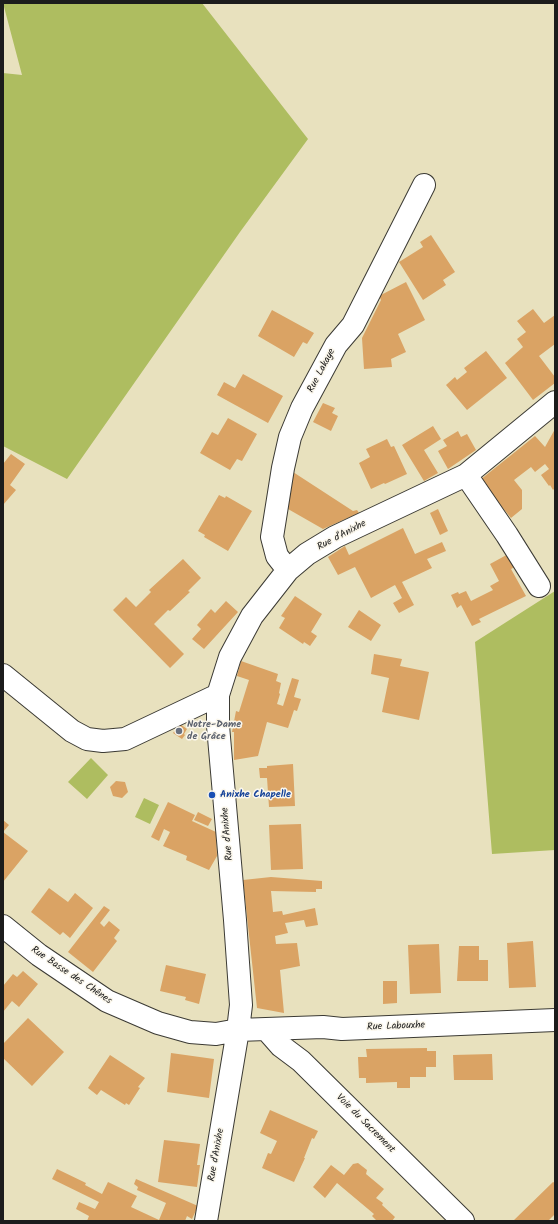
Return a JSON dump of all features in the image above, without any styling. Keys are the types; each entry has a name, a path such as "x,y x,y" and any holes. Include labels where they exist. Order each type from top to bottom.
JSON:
{"street":[{"name":"Rue Lakaye","path":"288,570 277,556 272,537 282,468 290,437 302,408 336,345 353,325 424,185"},
{"name":"Rue d'Anixhe","path":"206,1221 241,1005 218,726 218,694 230,657 252,616 288,570 307,554 335,537 466,475 555,402"},
{"path":"466,475 507,535 539,586"},
{"path":"3,675 72,731 87,739 103,741 125,739 218,694"},
{"name":"Rue Basse des Chênes","path":"3,926 39,956 107,1001 158,1023 190,1032 216,1034 238,1030"},
{"name":"Rue Labouxhe","path":"238,1030 323,1027 342,1029 555,1020"},
{"name":"Voie du Sacrement","path":"266,1029 281,1046 301,1061 463,1221"}],"green space":[{"path":"3,3 202,3 308,139 240,232 67,479 3,446 3,73 22,75"},
{"path":"555,591 555,850 492,854 475,642"},
{"path":"91,758 108,775 87,799 68,782"},
{"path":"144,798 159,805 150,824 135,817"}],"building":[{"path":"431,235 455,272 443,280 446,285 423,300 399,262 423,247 420,242"},
{"path":"406,282 425,320 398,334 406,352 391,359 392,367 364,369 362,338 381,300 379,296"},
{"path":"533,309 544,323 555,315 555,344 539,356 555,377 555,383 533,400 505,363 523,347 517,339 526,332 517,321"},
{"path":"272,310 314,333 307,344 303,342 294,357 258,336"},
{"path":"486,351 507,378 467,410 446,385 455,377 457,380 467,372 464,368"},
{"path":"243,374 283,396 268,423 217,395 224,382 235,388"},
{"path":"323,403 335,408 332,413 338,416 331,431 313,422"},
{"path":"228,418 257,434 242,461 237,459 230,470 200,453 212,432 218,435"},
{"path":"433,426 441,439 424,450 438,473 424,481 402,445"},
{"path":"555,429 555,488 553,490 541,475 549,469 545,464 535,472 531,467 514,480 522,490 522,509 511,518 480,480 535,436 545,447"},
{"path":"458,431 461,437 467,434 476,450 448,469 438,451 447,446 443,440"},
{"path":"387,439 391,447 394,446 407,474 371,489 359,463 370,457 366,449"},
{"path":"11,454 25,464 10,485 16,490 3,505 3,464"},
{"path":"293,472 353,511 357,510 359,513 323,529 288,509"},
{"path":"219,495 225,498 226,496 252,511 228,551 204,537 205,535 198,531"},
{"path":"438,509 448,531 440,535 430,513"},
{"path":"403,528 415,554 442,542 446,551 427,559 432,568 402,582 414,605 399,613 393,603 402,598 395,585 371,598 355,567 338,575 328,557 345,546 349,555"},
{"path":"512,552 520,564 511,569 526,596 479,619 481,622 472,626 461,605 457,608 451,595 466,591 471,601 493,590 490,586 499,581 490,564"},
{"path":"183,559 201,578 188,591 190,592 154,624 184,654 170,668 113,610 126,597 136,607 151,592 149,590"},
{"path":"295,596 322,614 311,632 317,636 310,646 304,642 303,644 279,628 285,618 281,616"},
{"path":"226,601 238,612 204,649 192,639 201,629 197,625 211,609 215,613"},
{"path":"359,610 381,625 371,641 348,627"},
{"path":"374,654 402,659 400,666 429,672 419,720 382,712 389,678 371,674"},
{"path":"241,661 278,674 276,681 281,683 277,704 283,706 292,678 299,680 294,697 301,699 297,711 294,710 288,728 267,722 258,756 234,760 234,732 232,732 236,711 239,712 249,680 237,676"},
{"name":"Notre-Dame de Grâce","path":"180,724 187,729 182,739 173,733"},
{"path":"293,764 295,806 269,807 267,778 260,778 259,768"},
{"path":"116,781 125,782 128,792 122,798 113,796 110,787"},
{"path":"168,802 195,815 192,821 216,832 217,856 209,870 186,860 187,856 163,846 170,832 164,829 159,841 151,837"},
{"path":"198,812 212,819 208,826 194,820"},
{"path":"3,820 9,825 3,832"},
{"path":"301,824 303,869 271,870 269,825"},
{"path":"3,832 28,851 3,882"},
{"path":"271,877 322,881 322,889 316,889 316,892 271,891 273,912 282,911 283,915 315,908 318,925 306,927 304,920 285,923 288,933 275,936 276,944 297,943 300,966 280,970 284,1013 257,1008 243,880"},
{"path":"49,888 68,902 75,893 93,908 70,938 63,932 60,935 31,912"},
{"path":"104,906 110,910 100,923 104,927 109,921 120,930 114,938 117,941 93,972 68,952"},
{"path":"533,941 536,987 509,988 507,943"},
{"path":"439,944 441,993 410,994 408,945"},
{"path":"459,946 479,946 479,960 488,960 488,981 457,981"},
{"path":"166,965 206,974 199,1004 185,1000 186,997 160,991"},
{"path":"23,971 38,984 19,1007 12,1001 3,1012 3,986 13,974 17,977"},
{"path":"383,981 397,981 397,1003 383,1004"},
{"path":"28,1018 64,1052 32,1086 3,1058 3,1044"},
{"path":"427,1048 427,1051 436,1051 436,1067 426,1067 426,1077 410,1077 410,1088 397,1088 397,1082 366,1083 366,1078 359,1078 358,1057 367,1057 366,1049"},
{"path":"171,1053 214,1059 209,1098 167,1092"},
{"path":"492,1054 493,1080 454,1080 453,1055"},
{"path":"110,1055 145,1078 138,1087 140,1088 129,1105 126,1103 125,1105 101,1090 97,1095 88,1088"},
{"path":"270,1110 318,1131 314,1139 312,1138 294,1182 262,1168 268,1153 271,1154 277,1141 260,1133"},
{"path":"164,1140 200,1144 197,1165 200,1165 197,1187 158,1182"},
{"path":"358,1163 367,1170 366,1174 384,1189 376,1198 383,1203 382,1205 395,1217 392,1221 377,1221 372,1216 374,1214 337,1183 325,1198 313,1187 331,1165 344,1175 353,1164"},
{"path":"57,1169 86,1183 85,1185 102,1194 108,1182 137,1196 131,1207 159,1220 166,1203 137,1190 138,1187 134,1184 136,1179 198,1206 192,1219 187,1216 185,1221 87,1221 89,1216 76,1209 79,1202 95,1209 99,1202 52,1179"},
{"path":"553,1182 555,1183 555,1214 548,1221 513,1221"}],"place":[{"name":"Notre-Dame de Grâce","path":"179,731"},
{"name":"Anixhe Chapelle","path":"212,795"}]}
